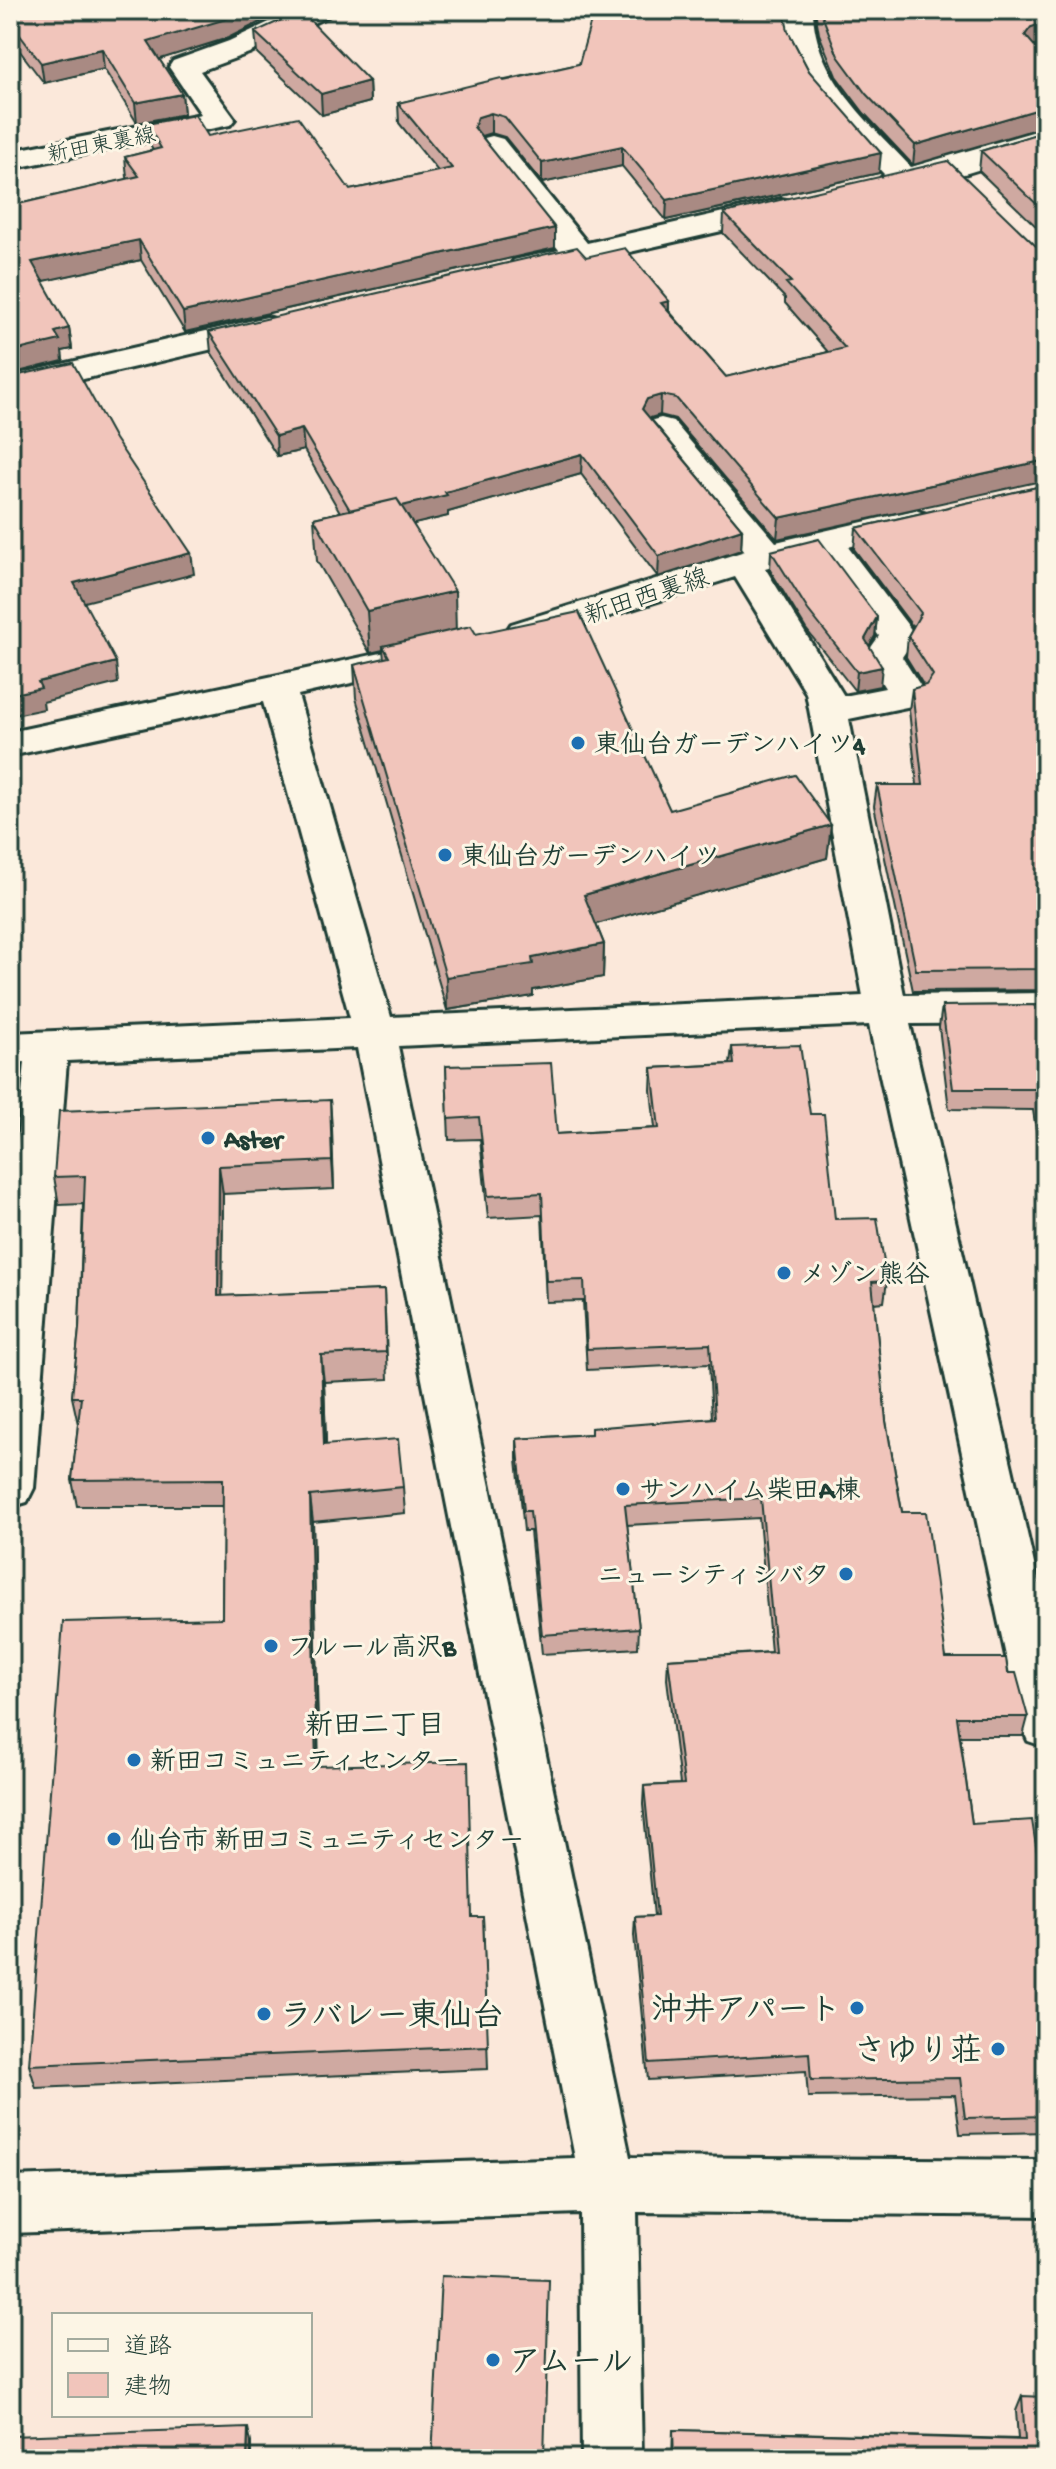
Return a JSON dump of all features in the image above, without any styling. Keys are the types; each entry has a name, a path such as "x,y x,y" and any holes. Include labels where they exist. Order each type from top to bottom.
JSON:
{"street":[{"name":"新田東裏線","path":"10,160 220,119 183,67 239,47 318,10"},
{"path":"766,16 798,16 803,51 827,90 904,178"},
{"path":"869,187 904,178 963,177 1046,137"},
{"path":"492,145 580,255"},
{"path":"503,272 810,202"},
{"path":"10,386 289,322"},
{"path":"661,428 756,559 825,693 886,1010 1046,1725"},
{"name":"新田西裏線","path":"492,640 553,626 756,559 877,528 953,513"},
{"path":"827,543 898,636 883,656 908,696 828,711"},
{"path":"10,744 278,689 446,650"},
{"path":"278,689 375,1034 608,2184 612,2459"},
{"path":"10,1488 29,1047 886,1010 1046,1008"},
{"path":"10,2205 608,2184 1046,2188"}],"building":[{"path":"10,10 243,10 226,19 148,42 182,94 135,103 102,49 41,63 10,22"},
{"path":"594,10 784,11 788,31 809,71 881,153 667,200 622,146 542,163 505,117 491,113 478,117 474,127 555,228 183,312 139,240 32,262 69,328 55,332 60,340 10,352 10,206 139,176 125,157 161,148 147,124 195,115 208,136 298,117 350,190 452,168 398,103 501,78 504,81 579,64"},
{"path":"820,10 1046,10 1046,26 1031,27 1025,35 1037,49 1046,52 1046,107 915,145 866,94 838,56"},
{"path":"301,11 369,81 321,94 255,32"},
{"path":"1046,131 1046,213 981,151"},
{"path":"948,161 1036,246 1046,247 1046,460 779,518 676,398 661,395 647,399 642,409 742,529 659,556 582,454 402,506 397,499 350,510 302,429 276,436 209,332 577,247 586,257 625,248 669,301 661,303 726,377 845,348 786,283 791,282 724,213"},
{"path":"73,363 115,439 191,553 74,583 116,662 38,682 41,688 10,695 10,377"},
{"path":"1046,485 1046,969 916,970 877,785 923,785 912,689 926,685 933,675 908,636 921,613 856,528"},
{"path":"397,499 455,591 367,611 314,518"},
{"path":"819,539 877,617 865,639 882,667 857,672 808,610 771,551"},
{"path":"579,612 670,810 795,775 831,825 584,895 604,944 532,958 533,964 446,977 354,665 389,657 383,646 471,626 476,634"},
{"path":"1046,1005 1046,1147 1037,1089 953,1089 942,1006"},
{"path":"800,1045 810,1114 824,1114 835,1219 877,1218 887,1281 872,1282 886,1421 902,1512 926,1512 946,1658 1006,1658 1008,1673 1016,1673 1028,1717 957,1717 972,1824 1032,1820 1046,1912 1046,2116 965,2118 960,2078 811,2080 809,2053 649,2063 635,1917 657,1916 644,1786 684,1784 668,1659 775,1652 761,1498 625,1505 639,1628 542,1635 530,1511 524,1511 517,1439 591,1434 591,1428 715,1418 710,1344 587,1349 584,1280 546,1281 542,1193 488,1196 479,1117 448,1119 446,1066 551,1063 557,1134 659,1128 652,1068 734,1064 732,1047"},
{"path":"330,1100 332,1161 219,1166 218,1296 384,1290 386,1352 321,1355 324,1445 398,1439 403,1487 310,1496 316,1766 468,1762 472,1917 483,1917 488,2046 29,2065 63,1622 222,1618 223,1479 72,1480 81,1397 72,1397 79,1329 85,1176 54,1177 59,1111"},
{"name":"アムール","path":"441,2276 549,2280 544,2459 432,2459"},
{"path":"1022,2396 1046,2397 1046,2459 674,2459 673,2430 1025,2440"},
{"path":"248,2428 247,2459 10,2459 10,2436"}],"place":[{"name":"東仙台ガーデンハイツ4","path":"578,743"},
{"name":"東仙台ガーデンハイツ","path":"445,855"},
{"name":"Aster","path":"208,1138"},
{"name":"メゾン熊谷","path":"784,1273"},
{"name":"サンハイム柴田A棟","path":"623,1489"},
{"name":"ニューシティシバタ","path":"846,1574"},
{"name":"フルール高沢B","path":"271,1646"},
{"name":"新田コミュニティセンター","path":"134,1760"},
{"name":"仙台市 新田コミュニティセンター","path":"114,1839"},
{"name":"沖井アパート","path":"857,2008"},
{"name":"ラバレー東仙台","path":"264,2014"},
{"name":"さゆり荘","path":"998,2049"},
{"name":"アムール","path":"493,2360"}],"district":[{"name":"新田二丁目","path":"375,1723"}]}
